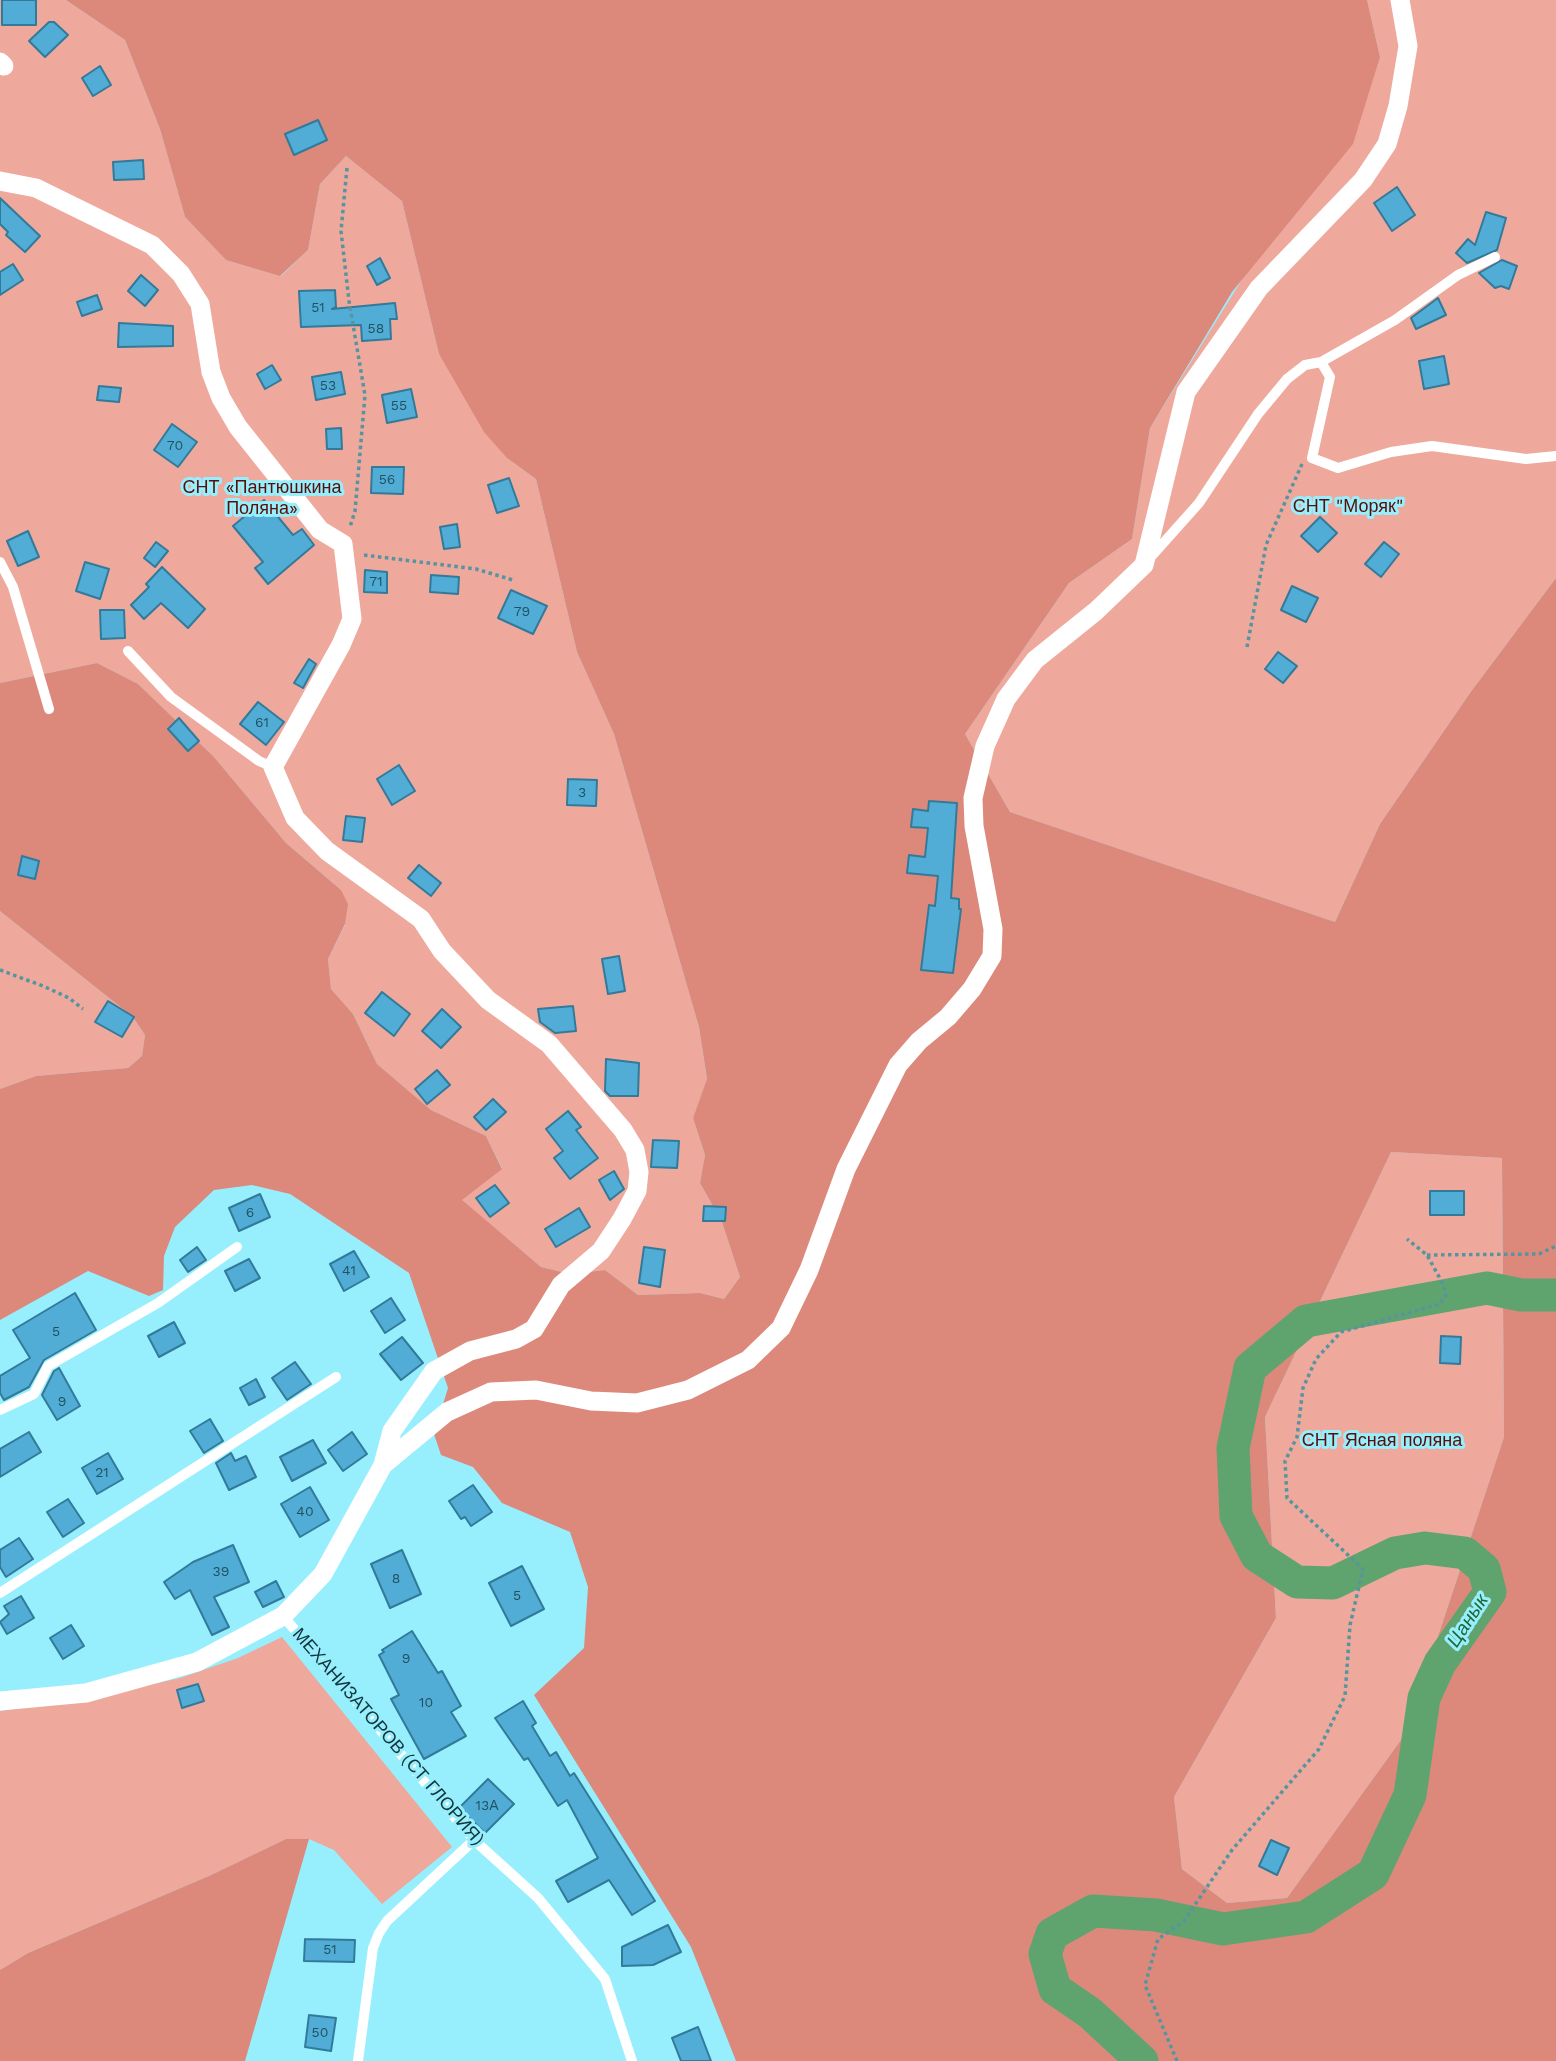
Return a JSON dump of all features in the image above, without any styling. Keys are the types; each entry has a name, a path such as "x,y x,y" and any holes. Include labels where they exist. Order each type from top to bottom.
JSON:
{"street":[{"path":"383,1465 447,1412 491,1392 536,1390 591,1401 637,1403 688,1390 748,1360 781,1328 809,1270 846,1169 898,1065 919,1041 956,1008 972,989 992,956 993,929 974,826 973,798 985,746 1006,699 1035,660 1096,611 1144,565 1186,392 1259,288 1363,180 1387,144 1398,106 1408,46 1400,0"},
{"path":"0,181 36,188 152,245 181,274 200,304 211,372 221,398 238,426 320,530 343,544 351,592 352,619 341,645 272,767 295,818 327,851 421,919 442,951 488,1000 548,1044 623,1130 635,1150 639,1172 636,1191 601,1251 561,1285 534,1329 516,1339 470,1351 434,1371 392,1431 383,1465 323,1574 283,1616 197,1662 86,1693 0,1700"}],"lane":[{"path":"1144,565 1199,503 1229,455 1280,388 1305,365 1321,362 1395,320 1458,275 1495,257"},
{"path":"1321,362 1330,377 1312,458 1338,468 1391,452 1432,446 1526,459 1556,456"},
{"path":"0,562 13,587 49,709"},
{"path":"128,650 171,697 259,761 272,767"},
{"path":"0,1410 34,1394 48,1366 158,1303 237,1247"},
{"path":"0,1593 335,1377"},
{"name":"МЕХАНИЗАТОРОВ (СТ ГЛОРИЯ)","path":"283,1616 474,1840 538,1898 606,1979 632,2061"},
{"path":"358,2061 373,1948 379,1933 387,1921 474,1840"}],"path":[{"path":"347,169 341,230 349,301 365,395 355,511 343,544 358,554 476,569 513,580"},
{"path":"1247,647 1266,545 1299,466 1312,458"},
{"path":"0,970 61,994 83,1009"},
{"path":"1177,2061 1145,1985 1158,1939 1184,1921 1232,1850 1319,1749 1345,1696 1350,1625 1363,1569 1287,1498 1285,1461 1297,1437 1303,1388 1316,1359 1341,1332 1440,1304 1446,1296 1443,1284 1427,1255 1407,1239"},
{"path":"1427,1255 1539,1254 1556,1246"}],"green space":[{"name":"СНТ «Пантюшкина Поляна»","path":"0,0 66,0 125,40 160,129 185,217 226,260 281,276 308,250 320,184 346,156 402,201 439,354 507,458 536,479 577,652 614,734 699,1027 707,1080 693,1118 705,1155 700,1183 722,1222 740,1277 724,1299 700,1293 638,1295 605,1270 570,1274 541,1267 461,1200 502,1168 486,1136 431,1110 377,1064 353,1014 331,989 328,959 345,925 341,890 286,843 214,757 138,684 97,663 0,683"},
{"name":"СНТ \"Моряк\"","path":"1367,0 1556,0 1556,578 1470,693 1380,824 1335,922 1010,812 965,734 1069,583 1132,539 1150,428 1380,57"},
{"path":"0,911 133,1017 145,1035 142,1056 128,1068 36,1076 0,1089"},
{"name":"СНТ Ясная поляна","path":"1391,1152 1502,1158 1504,1437 1406,1733 1287,1898 1227,1903 1182,1869 1174,1797 1276,1618 1265,1417"},
{"path":"282,1637 452,1847 382,1904 334,1850 309,1839 286,1839 209,1876 28,1953 0,1970 0,1711 89,1698 180,1678 238,1658"}],"shaded area":[{"path":"66,0 1367,0 1380,57 1353,144 1232,292 1150,428 1132,539 1069,583 965,734 1010,812 1335,922 1380,824 1470,693 1556,578 1556,2061 736,2061 691,1947 534,1695 584,1648 588,1587 570,1532 502,1503 473,1467 441,1455 434,1434 448,1388 409,1273 290,1194 252,1185 214,1190 175,1227 164,1256 163,1290 149,1296 88,1271 0,1320 0,1089 36,1076 128,1068 142,1056 145,1035 133,1017 0,911 0,683 97,663 138,684 214,757 286,843 341,890 348,904 345,924 328,959 331,989 353,1014 377,1064 431,1110 486,1136 502,1169 462,1200 541,1267 570,1274 605,1270 638,1295 700,1293 724,1299 740,1277 722,1222 700,1183 705,1155 693,1118 707,1079 699,1027 614,734 577,652 536,479 507,458 484,432 439,354 402,201 346,156 320,184 308,250 280,276 226,260 185,217 160,129 125,40","holes":["1391,1152 1502,1158 1504,1437 1406,1733 1287,1898 1227,1903 1182,1869 1174,1797 1276,1618 1265,1417"]},
{"path":"286,1839 309,1839 245,2061 0,2061 0,1970 28,1953 209,1876"}],"building":[{"path":"2,0 36,0 36,25 2,25"},
{"path":"49,22 54,22 68,35 45,57 29,41"},
{"path":"100,66 111,85 93,96 82,78"},
{"path":"318,120 327,140 294,155 285,134"},
{"path":"143,160 144,179 114,180 113,162"},
{"path":"1397,187 1415,215 1392,231 1374,203"},
{"path":"0,198 40,236 25,252 6,235 8,232 0,224"},
{"path":"1486,212 1506,218 1497,250 1467,263 1456,253 1468,239 1475,245"},
{"path":"380,258 390,278 377,285 367,266"},
{"path":"1502,260 1517,266 1509,289 1501,286 1495,288 1479,273"},
{"path":"13,264 23,280 0,295 0,272"},
{"path":"141,275 158,290 145,306 128,291"},
{"path":"335,290 336,307 332,309 395,303 397,319 390,319 391,339 362,341 361,325 301,327 299,291"},
{"path":"97,295 102,309 82,316 77,302"},
{"path":"1438,298 1446,315 1416,329 1411,318"},
{"path":"119,323 173,326 173,346 118,347"},
{"path":"1444,356 1449,384 1424,389 1419,361"},
{"path":"272,365 281,380 265,389 257,374"},
{"path":"341,372 345,394 316,400 312,377"},
{"path":"99,386 121,388 119,402 97,400"},
{"path":"411,389 417,417 387,423 382,395"},
{"path":"172,424 197,442 178,467 154,450"},
{"path":"341,428 342,449 327,449 326,429"},
{"path":"372,467 404,467 403,494 371,493"},
{"path":"509,478 519,506 497,513 488,485"},
{"path":"264,500 293,535 302,529 314,545 268,584 255,568 263,562 233,526"},
{"path":"1320,517 1337,533 1318,552 1301,536"},
{"path":"457,524 460,547 444,549 440,527"},
{"path":"28,531 39,557 18,566 7,541"},
{"path":"156,542 168,551 155,567 144,558"},
{"path":"1384,542 1399,554 1381,577 1365,564"},
{"path":"85,562 109,569 100,599 76,591"},
{"path":"162,567 205,609 188,628 161,603 144,619 131,605 149,587 146,584"},
{"path":"365,570 387,572 387,593 364,592"},
{"path":"431,575 459,577 458,594 430,592"},
{"path":"1292,586 1318,598 1306,622 1281,610"},
{"path":"511,590 547,606 533,634 498,618"},
{"path":"100,610 124,610 125,638 101,639"},
{"path":"1278,652 1297,666 1283,683 1265,669"},
{"path":"309,659 316,664 303,688 294,683"},
{"path":"258,702 284,722 266,745 240,724"},
{"path":"179,718 199,741 188,751 168,729"},
{"path":"399,765 415,791 392,805 377,779"},
{"path":"568,779 597,780 596,806 567,805"},
{"path":"929,801 957,803 951,898 959,899 961,909 953,973 921,970 929,905 935,906 938,876 907,873 909,855 925,857 928,828 911,827 913,809 928,811"},
{"path":"346,816 365,818 362,842 343,840"},
{"path":"22,856 39,861 35,879 18,875"},
{"path":"419,865 441,883 431,896 408,878"},
{"path":"619,956 625,991 608,994 602,959"},
{"path":"382,992 410,1014 394,1036 365,1013"},
{"path":"108,1001 134,1017 122,1037 95,1022"},
{"path":"573,1006 576,1031 555,1033 540,1022 538,1009"},
{"path":"442,1009 461,1027 441,1048 422,1031"},
{"path":"606,1059 639,1063 638,1096 610,1096 605,1091"},
{"path":"437,1070 450,1085 427,1104 415,1089"},
{"path":"493,1099 506,1112 486,1130 474,1117"},
{"path":"568,1111 581,1127 576,1130 598,1158 570,1179 554,1158 563,1151 546,1129"},
{"path":"653,1140 679,1141 677,1168 651,1167"},
{"path":"614,1171 624,1189 610,1200 599,1180"},
{"path":"495,1185 509,1203 490,1217 476,1198"},
{"path":"1430,1191 1464,1191 1464,1215 1430,1215"},
{"path":"260,1194 270,1217 239,1231 229,1208"},
{"path":"704,1206 726,1207 725,1221 703,1221"},
{"path":"579,1208 590,1227 556,1247 545,1229"},
{"path":"197,1247 206,1260 188,1272 180,1260"},
{"path":"644,1247 665,1250 660,1287 639,1283"},
{"path":"354,1251 369,1277 344,1291 330,1264"},
{"path":"249,1259 260,1278 235,1291 225,1271"},
{"path":"75,1293 96,1330 44,1360 29,1387 4,1400 0,1393 0,1376 30,1358 13,1330"},
{"path":"391,1298 405,1320 385,1333 371,1311"},
{"path":"174,1322 185,1343 159,1357 148,1336"},
{"path":"1441,1336 1461,1337 1460,1364 1440,1363"},
{"path":"402,1337 423,1363 401,1380 380,1354"},
{"path":"295,1362 311,1384 287,1400 272,1378"},
{"path":"59,1368 80,1406 57,1420 42,1395 54,1371"},
{"path":"256,1379 265,1397 249,1405 240,1388"},
{"path":"210,1419 223,1441 204,1453 190,1431"},
{"path":"29,1432 41,1452 0,1477 0,1449"},
{"path":"352,1432 367,1454 343,1471 328,1450"},
{"path":"313,1440 326,1463 292,1481 280,1457"},
{"path":"108,1453 123,1479 97,1494 82,1468"},
{"path":"231,1453 235,1461 246,1456 256,1477 229,1490 216,1463"},
{"path":"473,1485 492,1512 471,1526 465,1517 461,1519 449,1501"},
{"path":"310,1487 329,1520 300,1537 281,1504"},
{"path":"68,1499 84,1523 63,1537 47,1512"},
{"path":"19,1538 33,1559 6,1577 0,1567 0,1550"},
{"path":"233,1545 249,1582 214,1597 229,1627 212,1635 190,1590 175,1599 164,1582 193,1562"},
{"path":"402,1550 421,1594 390,1608 371,1564"},
{"path":"522,1566 544,1609 511,1626 489,1583"},
{"path":"276,1581 284,1597 263,1607 255,1592"},
{"path":"21,1596 34,1618 7,1634 0,1622 9,1614 4,1606"},
{"path":"71,1625 84,1646 63,1659 50,1638"},
{"path":"412,1631 438,1673 442,1671 461,1706 451,1712 466,1736 424,1759 391,1699 399,1695 379,1655 384,1652 382,1650"},
{"path":"198,1684 204,1701 182,1708 177,1690"},
{"path":"523,1701 536,1723 532,1726 550,1756 556,1752 570,1776 574,1773 655,1901 632,1915 609,1880 568,1902 556,1881 598,1858 567,1800 558,1806 528,1758 524,1760 495,1718"},
{"path":"488,1779 514,1804 485,1833 459,1808"},
{"path":"1271,1840 1289,1848 1277,1875 1259,1866"},
{"path":"668,1925 681,1952 653,1965 622,1966 622,1947"},
{"path":"305,1939 355,1940 354,1962 304,1961"},
{"path":"309,2015 336,2018 331,2051 305,2047"},
{"path":"698,2027 711,2061 681,2061 672,2038"}],"waterway":[{"name":"Цанык","path":"1142,2061 1090,2013 1055,1989 1045,1954 1052,1934 1093,1911 1156,1915 1223,1929 1306,1917 1373,1874 1410,1795 1424,1698 1440,1663 1490,1592 1484,1569 1465,1553 1425,1548 1395,1553 1333,1583 1297,1582 1257,1556 1236,1516 1233,1448 1250,1368 1306,1321 1487,1288 1521,1295 1556,1295"}]}
